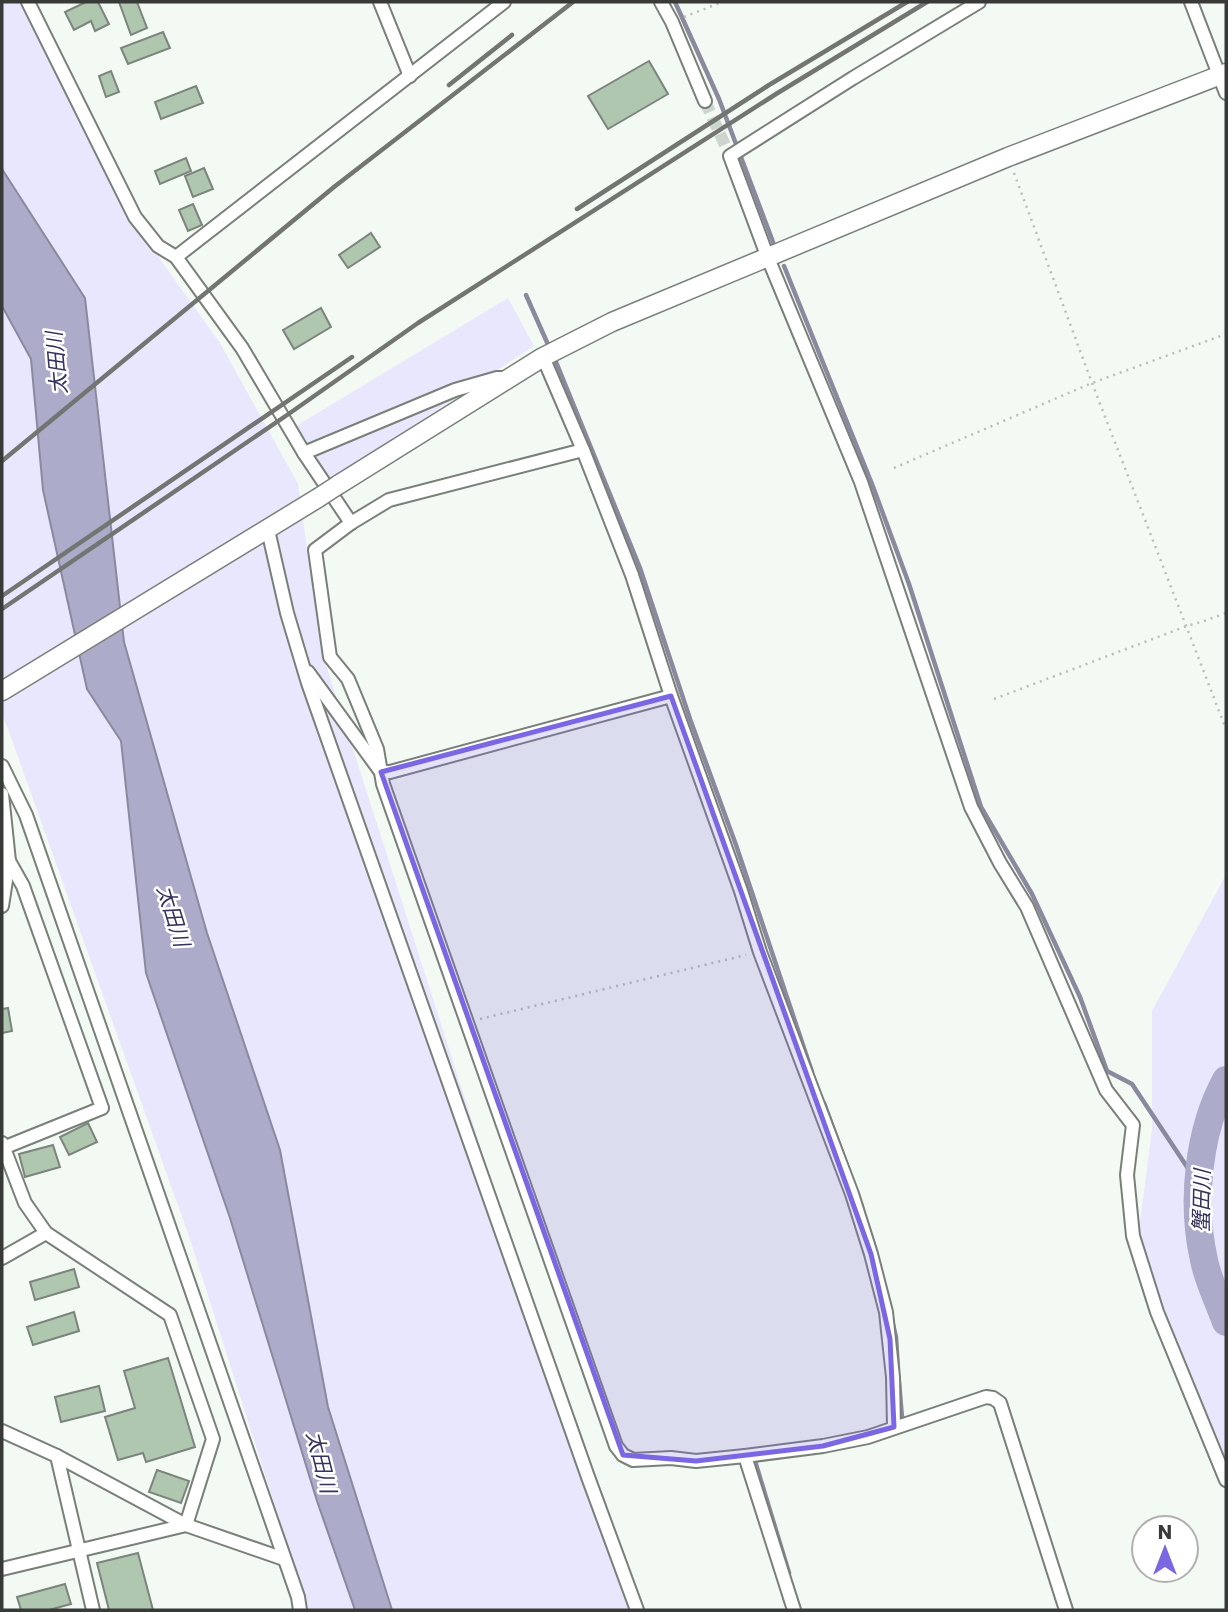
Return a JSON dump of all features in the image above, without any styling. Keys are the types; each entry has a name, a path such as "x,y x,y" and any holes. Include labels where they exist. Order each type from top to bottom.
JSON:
{"street":[{"path":"380,2 410,76"},
{"path":"176,257 505,2"},
{"path":"660,2 705,101"},
{"path":"979,2 730,156 768,258 861,482 971,807 1027,907 1106,1090 1133,1125 1127,1175 1133,1236 1157,1312 1226,1480"},
{"path":"2,691 543,357 612,322 1008,157 1224,81 1191,2"},
{"path":"32,3 135,217 158,246 176,257 242,348 304,453 351,523"},
{"path":"543,357 632,575 760,952 852,1194 886,1312 893,1377 894,1427"},
{"path":"304,453 455,390 497,378 510,378"},
{"path":"583,450 389,500 351,523 315,550 330,656 348,679 377,749 383,785 616,1446 623,1455 633,1460 671,1458 696,1461 745,1456 868,1437 993,1398 1000,1403 1066,1610"},
{"path":"265,531 303,666 637,1610"},
{"path":"303,666 381,772 390,772 671,696"},
{"path":"2,766 26,815 298,1597 300,1610"},
{"path":"2,794 6,863 2,906"},
{"path":"6,863 23,886 102,1108 3,1146 25,1203 46,1233 170,1315 213,1439 186,1525"},
{"path":"2,1258 46,1233"},
{"path":"2,1431 57,1456 186,1525 284,1559"},
{"path":"57,1456 93,1610"},
{"path":"745,1456 794,1610"},
{"path":"2,1569 186,1525"}],"path":[{"path":"687,16 722,2"},
{"path":"1008,157 1226,729"},
{"path":"894,468 1092,383 1226,334"},
{"path":"994,699 1226,613"},
{"path":"467,1022 760,952"}],"highlighted area":[{"path":"671,696 871,1254 890,1339 894,1427 823,1446 696,1461 623,1455 381,772"}],"shaded area":[{"path":"2,2 25,2 120,203 220,343 298,484 321,649 564,1408 632,1610 308,1610 190,1239 2,715"},
{"path":"508,298 534,346 329,481 296,426"},
{"path":"1226,875 1226,1464 1173,1336 1139,1230 1152,1130 1152,1011"}],"water":[{"name":"太田川","path":"2,169 85,298 124,642 207,933 280,1150 328,1407 392,1610 355,1610 317,1501 230,1218 146,973 121,741 87,689 43,490 31,359 2,306"}],"building":[{"path":"86,2 98,2 109,24 95,31 91,21 74,30 65,12"},
{"path":"119,2 137,2 147,28 131,35"},
{"path":"163,32 170,48 128,64 121,48"},
{"path":"649,61 668,94 608,129 588,96"},
{"path":"111,71 119,92 106,97 99,76"},
{"path":"196,86 203,103 161,119 155,102"},
{"path":"186,158 191,171 160,184 155,171"},
{"path":"204,168 213,189 193,197 185,176"},
{"path":"193,204 202,225 188,231 179,210"},
{"path":"371,233 380,247 348,268 339,255"},
{"path":"321,308 331,327 294,349 283,330"},
{"path":"8,1008 12,1031 2,1033 2,1009"},
{"path":"88,1123 97,1142 69,1155 60,1137"},
{"path":"53,1145 60,1167 25,1177 19,1154"},
{"path":"74,1269 79,1287 35,1300 30,1282"},
{"path":"74,1312 79,1331 33,1345 27,1327"},
{"path":"168,1358 195,1447 146,1462 143,1453 118,1460 105,1417 135,1408 124,1371"},
{"path":"99,1386 105,1411 61,1422 55,1397"},
{"path":"157,1470 189,1481 181,1503 149,1492"},
{"path":"138,1553 153,1610 109,1610 97,1563"},
{"path":"65,1584 71,1604 49,1610 21,1610 17,1597"}],"waterway":[{"path":"675,2 719,99 773,242"},
{"path":"784,266 872,484 909,584 981,807 1032,894 1080,997 1107,1071 1132,1084 1199,1185"},
{"path":"526,295 550,349"},
{"path":"554,357 640,568 812,1072"},
{"name":"蟹田川","path":"1226,1080 1216,1100 1203,1144 1198,1191 1204,1260 1226,1322"},
{"path":"824,1103 862,1207"},
{"path":"892,1320 898,1370"},
{"path":"899,1382 902,1417 900,1422"},
{"path":"758,1460 755,1461 789,1573"}],"tunnel":[{"path":"705,101 730,156"}],"railway":[{"path":"2,461 334,187 573,2"},
{"path":"577,209 769,85 907,2"},
{"path":"2,609 418,323 776,94 927,2"},
{"path":"449,85 512,35"},
{"path":"2,596 352,357"}]}
